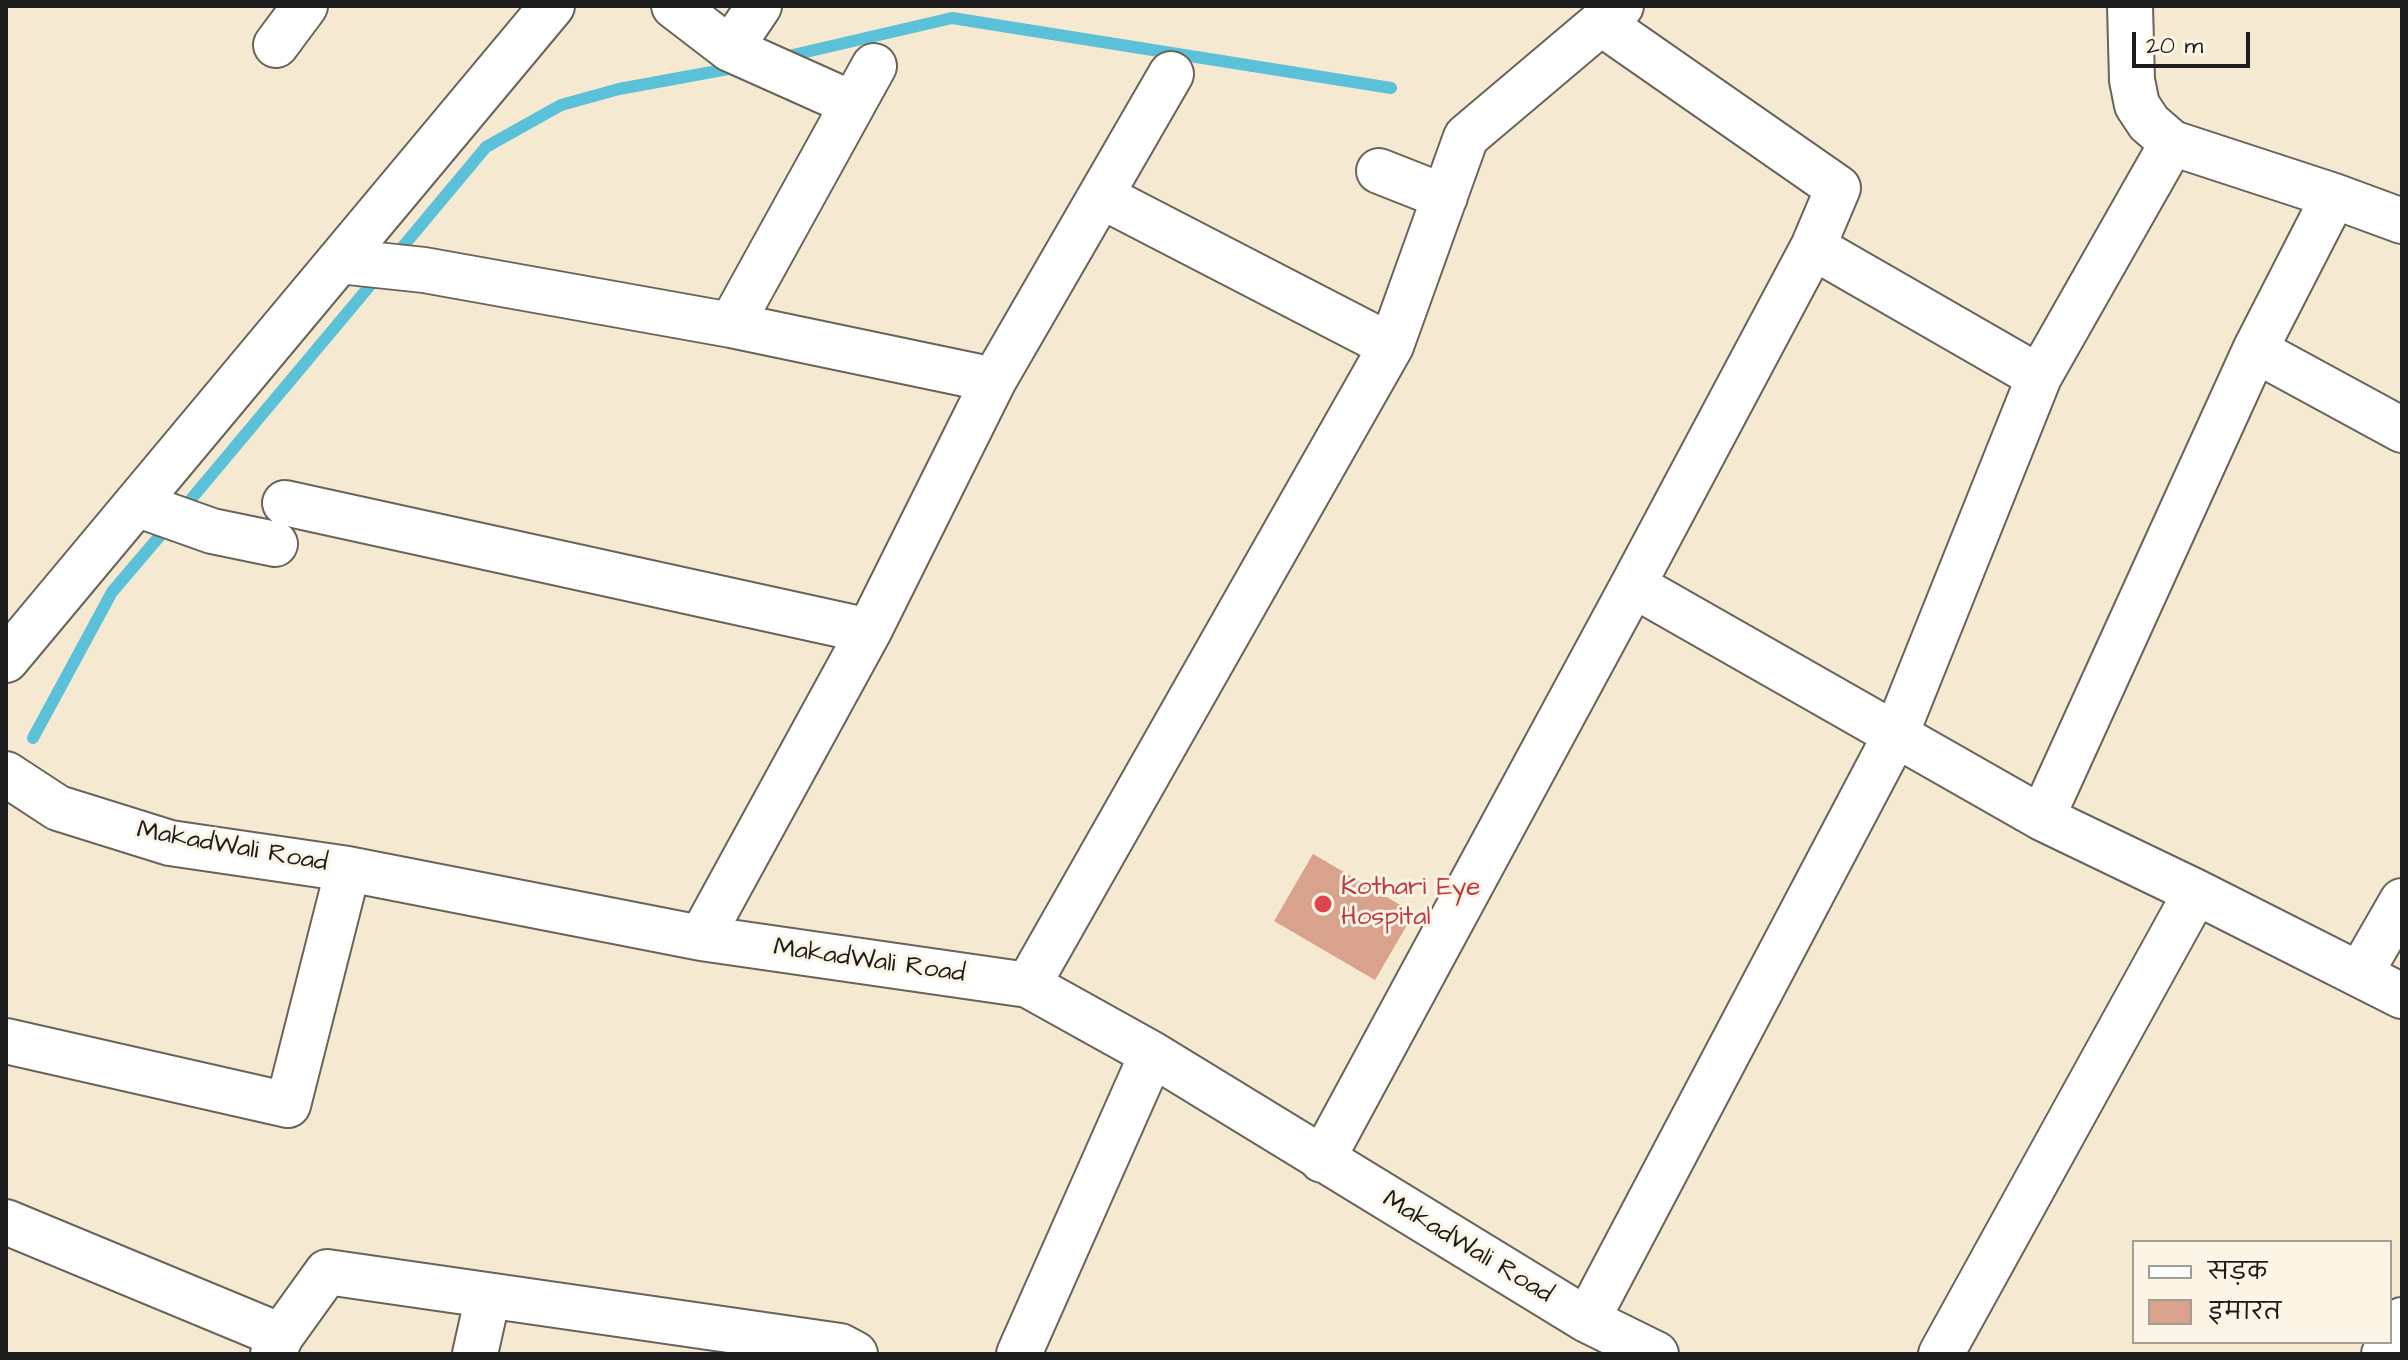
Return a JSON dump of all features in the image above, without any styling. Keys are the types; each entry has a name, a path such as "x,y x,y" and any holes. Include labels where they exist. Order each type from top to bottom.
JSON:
{"street":[{"path":"276,45 305,6"},
{"path":"6,660 551,6"},
{"path":"674,6 730,49 853,104"},
{"path":"730,49 759,6"},
{"path":"2130,6 2132,80 2137,105 2149,123 2172,143 2402,221"},
{"path":"1028,985 1391,346 1466,137 1611,14 1838,188 1813,247 1322,1160"},
{"path":"731,325 874,66"},
{"path":"701,938 869,631 994,380 1171,74"},
{"path":"1587,1320 1896,734 2039,377 2172,143"},
{"path":"1379,171 1445,197"},
{"path":"1101,196 1391,346"},
{"path":"2042,818 2255,350 2334,196"},
{"path":"1813,247 2039,377"},
{"path":"339,261 424,270 731,325 994,380"},
{"path":"2255,350 2402,430"},
{"path":"136,504 212,531 280,523 869,631"},
{"path":"1633,585 2042,818 2402,996"},
{"name":"MakadWali Road","path":"6,774 58,808 170,843 348,869 701,938 1028,985 1152,1054 1587,1320 1656,1354"},
{"path":"6,1041 288,1105 348,869"},
{"path":"1941,1354 2196,892"},
{"path":"2360,974 2402,901"},
{"path":"1019,1354 1152,1054"},
{"path":"6,1222 277,1345 327,1272 488,1296 771,1345 840,1346 855,1354"},
{"path":"475,1354 488,1296"},
{"path":"2392,1339 2402,1320"}],"building":[{"path":"1313,854 1414,913 1375,980 1274,921"}],"waterway":[{"path":"780,58 952,18 1391,88"},
{"path":"395,256 486,147 561,105 619,89 739,67"},
{"path":"182,510 378,276"},
{"path":"33,738 112,592 170,524"}],"place":[{"name":"Kothari Eye Hospital","path":"1323,904"}]}
